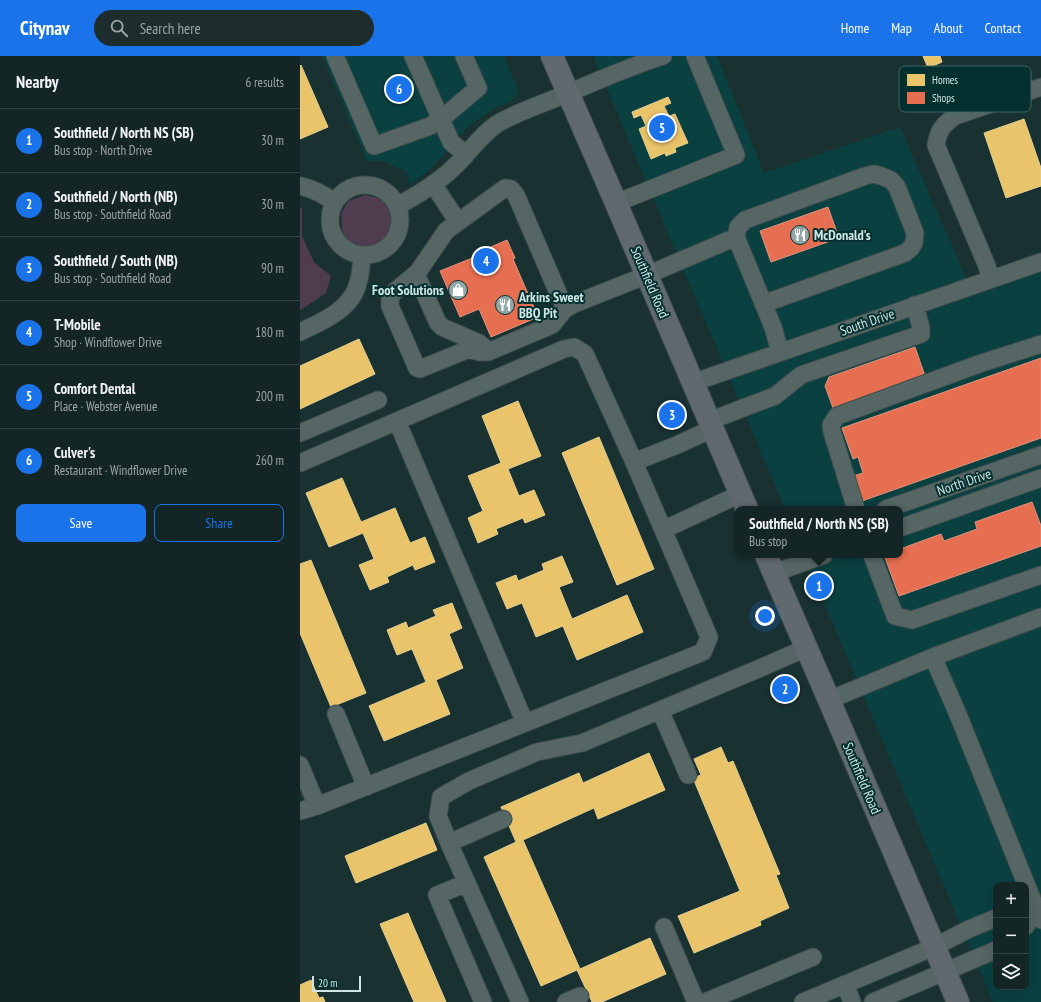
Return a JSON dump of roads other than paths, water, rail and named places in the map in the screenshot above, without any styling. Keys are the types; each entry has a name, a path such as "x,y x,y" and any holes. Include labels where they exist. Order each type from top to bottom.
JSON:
{"main road":[{"name":"Southfield Road","path":"552,56 743,501"},
{"name":"Southfield Road","path":"770,564 958,1002"}],"street":[{"path":"335,56 374,146 430,126 440,120 478,88 464,56"},
{"path":"413,56 451,142 466,155"},
{"path":"397,206 413,198 451,170 482,136 497,124 612,74 663,56"},
{"path":"616,203 736,155 695,56"},
{"path":"1031,90 1041,87"},
{"path":"967,112 955,116 944,125 938,133 936,145 987,266 991,279"},
{"path":"763,304 905,253 911,248 914,243 915,233 897,187 891,180 874,174 865,176 744,220 738,226 736,237 772,327 801,374"},
{"path":"433,184 458,222"},
{"path":"365,185 376,187 387,192 395,201 397,206 400,216 400,224 396,235 390,244 381,251 362,255 348,251 339,244 332,234 330,212 334,201 342,192 353,187 365,185"},
{"path":"300,186 308,187 334,201"},
{"path":"565,309 516,195 511,190 505,188 446,231 418,272 394,292 390,298 390,306 417,368 420,369 469,349 479,352 488,352 552,325 565,309 574,304 736,237"},
{"path":"300,332 331,316 351,299 358,284 362,255"},
{"name":"South Drive","path":"692,383 1041,262"},
{"path":"416,274 438,323 442,327 479,343 488,352"},
{"path":"634,462 677,445 710,425 774,396 801,374 921,334 921,328 915,305"},
{"path":"855,506 832,432 831,424 837,416 978,364 1041,344"},
{"path":"300,463 564,349 574,347 585,354 634,462 708,637 703,652 317,806 300,811"},
{"path":"300,433 378,400"},
{"path":"397,421 525,723"},
{"name":"North Drive","path":"895,506 1041,455"},
{"name":"North Drive","path":"903,527 1041,478"},
{"path":"663,530 743,501"},
{"path":"770,564 806,558"},
{"path":"873,558 894,616 912,620 1041,576"},
{"path":"829,700 933,657 1041,617"},
{"path":"520,1002 438,816 441,797 469,781 537,752 582,743 806,648"},
{"path":"933,657 959,717 1032,920"},
{"path":"660,710 688,775"},
{"path":"336,714 366,786"},
{"path":"300,765 317,806"},
{"path":"449,842 503,819"},
{"path":"467,883 437,895 483,1002"},
{"path":"803,1002 934,947 969,929 993,919"},
{"path":"664,927 696,1002"},
{"path":"873,1002 993,951"},
{"path":"706,1002 813,956"},
{"path":"845,984 852,1002"}],"place":[{"name":"Culver's","path":"399,89"},
{"name":"Comfort Dental","path":"662,128"},
{"name":"McDonald's","path":"800,235"},
{"name":"T-Mobile","path":"486,261"},
{"name":"Foot Solutions","path":"458,290"},
{"name":"Arkins Sweet BBQ Pit","path":"505,305"},
{"name":"Southfield / South (NB)","path":"672,415"},
{"name":"Southfield / North NS (SB)","path":"819,586"},
{"name":"Southfield / North (NB)","path":"785,689"}]}
